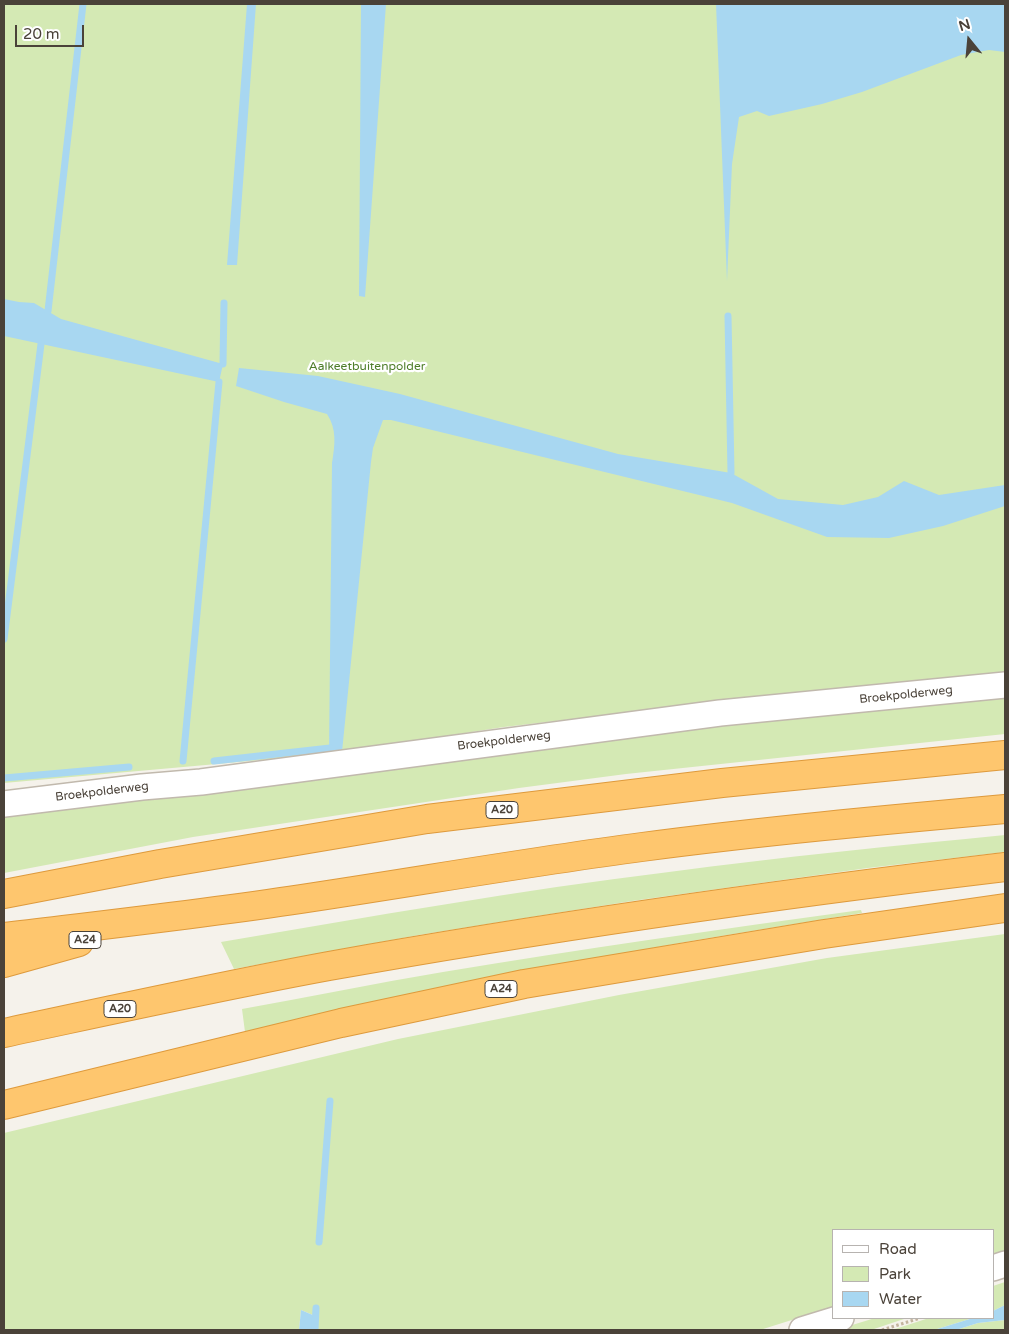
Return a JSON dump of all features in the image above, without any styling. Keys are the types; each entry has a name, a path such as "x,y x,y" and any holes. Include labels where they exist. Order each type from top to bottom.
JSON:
{"highway":[{"name":"A20","path":"4,894 160,864 427,819 722,783 1005,755"},
{"path":"4,937 167,918 302,899 474,871 657,845 792,829 1005,809"},
{"name":"A20","path":"4,1033 236,984 535,931 857,885 1005,867"},
{"name":"A24","path":"4,1105 341,1023 507,988 824,934 1005,908"},
{"name":"A24","path":"4,963 167,918"}],"street":[{"name":"Broekpolderweg","path":"4,804 142,787 200,782 377,757 720,713 1005,685"},
{"path":"802,1330 837,1319"}],"path":[{"path":"882,1330 917,1319"}],"green space":[{"name":"Aalkeetbuitenpolder","path":"4,4 1005,4 1005,674 719,702 504,727 342,752 330,735 329,754 4,783"},
{"path":"1005,696 1005,734 626,774 519,788 193,837 4,873 4,815 721,724"},
{"path":"1005,835 1005,852 868,868 632,901 419,935 234,969 221,942 445,904 613,879 795,857"},
{"path":"861,910 862,913 557,965 245,1032 242,1009 495,964"},
{"path":"1005,934 1005,1252 994,1256 994,1229 832,1229 832,1307 760,1330 314,1330 315,1316 301,1310 299,1330 4,1330 4,1133 398,1039 619,995 827,958"},
{"path":"1005,1282 1005,1305 994,1310 994,1286"},
{"path":"872,1319 904,1319 871,1330 836,1330"},
{"path":"926,1319 970,1319 934,1330 892,1330"},
{"path":"1005,1320 1005,1330 956,1330 978,1323"}],"water":[{"path":"247,4 256,4 237,265 227,265"},
{"path":"361,4 386,4 365,297 359,296"},
{"path":"716,4 1005,4 1005,52 989,50 961,55 862,92 822,104 769,116 757,111 739,117 732,164 727,281"},
{"path":"4,299 34,303 61,319 223,364 219,382 4,336"},
{"path":"239,368 318,376 400,394 618,454 731,473 778,499 843,505 878,497 904,481 939,495 1005,485 1005,506 943,526 889,538 827,537 732,503 391,420 383,420 373,448 371,462 342,752 329,754 332,463 334,431 327,414 236,386"},
{"path":"1005,1305 1005,1320 978,1323 956,1330 934,1330 970,1319 994,1319 994,1310"},
{"path":"301,1310 315,1316 314,1330 299,1330"}],"waterway":[{"path":"48,311 83,4"},
{"path":"223,364 224,303"},
{"path":"728,316 731,473"},
{"path":"4,639 41,344"},
{"path":"183,761 219,382"},
{"path":"214,761 330,748"},
{"path":"4,778 129,767"},
{"path":"319,1242 330,1101"},
{"path":"315,1330 316,1308"}]}
